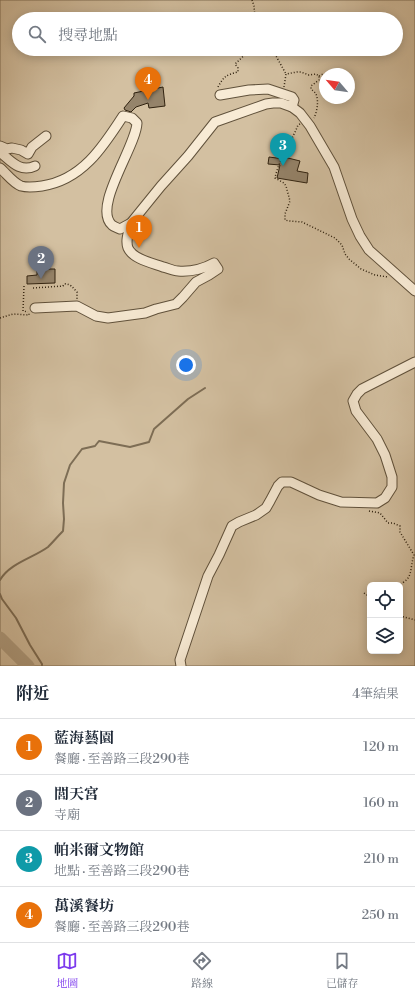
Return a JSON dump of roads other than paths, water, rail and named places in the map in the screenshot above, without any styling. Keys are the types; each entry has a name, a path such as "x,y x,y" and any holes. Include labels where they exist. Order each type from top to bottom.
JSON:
{"street":[{"path":"220,95 249,90 268,89 292,97 294,100 292,107"},
{"path":"32,310 77,306 96,316 108,318 145,313 176,304 196,282 218,269 214,263 207,267 195,270 176,271 143,260 132,253 128,248 126,240 131,223 160,186 188,156 215,122 273,103 281,103 292,107 300,113 310,126 334,167 352,219 360,236 369,250 415,291"},
{"path":"0,168 19,185 27,187 45,186 62,181 76,173 93,158 123,116 132,118 137,124 137,128 118,174 107,204 106,212 108,220 112,226 120,229 131,223"},
{"path":"0,146 7,149 12,148 21,150 28,154 32,147 46,136"},
{"path":"0,152 15,165 27,169 36,166"},
{"path":"180,666 180,660 208,576 228,533 232,526 238,522 256,515 266,508 278,486 282,482 291,482 319,495 341,502 377,503 385,498 392,487 392,477 385,455 378,440 356,411 353,401 362,389 415,362"}],"waterway":[{"path":"0,580 10,569 48,547 63,531 64,483 70,465 82,449 95,446 99,441 130,447 149,442 154,429 188,399 205,388"},
{"path":"0,594 16,618 42,666"},
{"path":"0,638 28,666"}],"place":[{"name":"萬溪餐坊","path":"148,100"},
{"name":"帕米爾文物館","path":"283,166"},
{"name":"藍海藝園","path":"139,248"},
{"name":"閭天宮","path":"41,279"}]}
